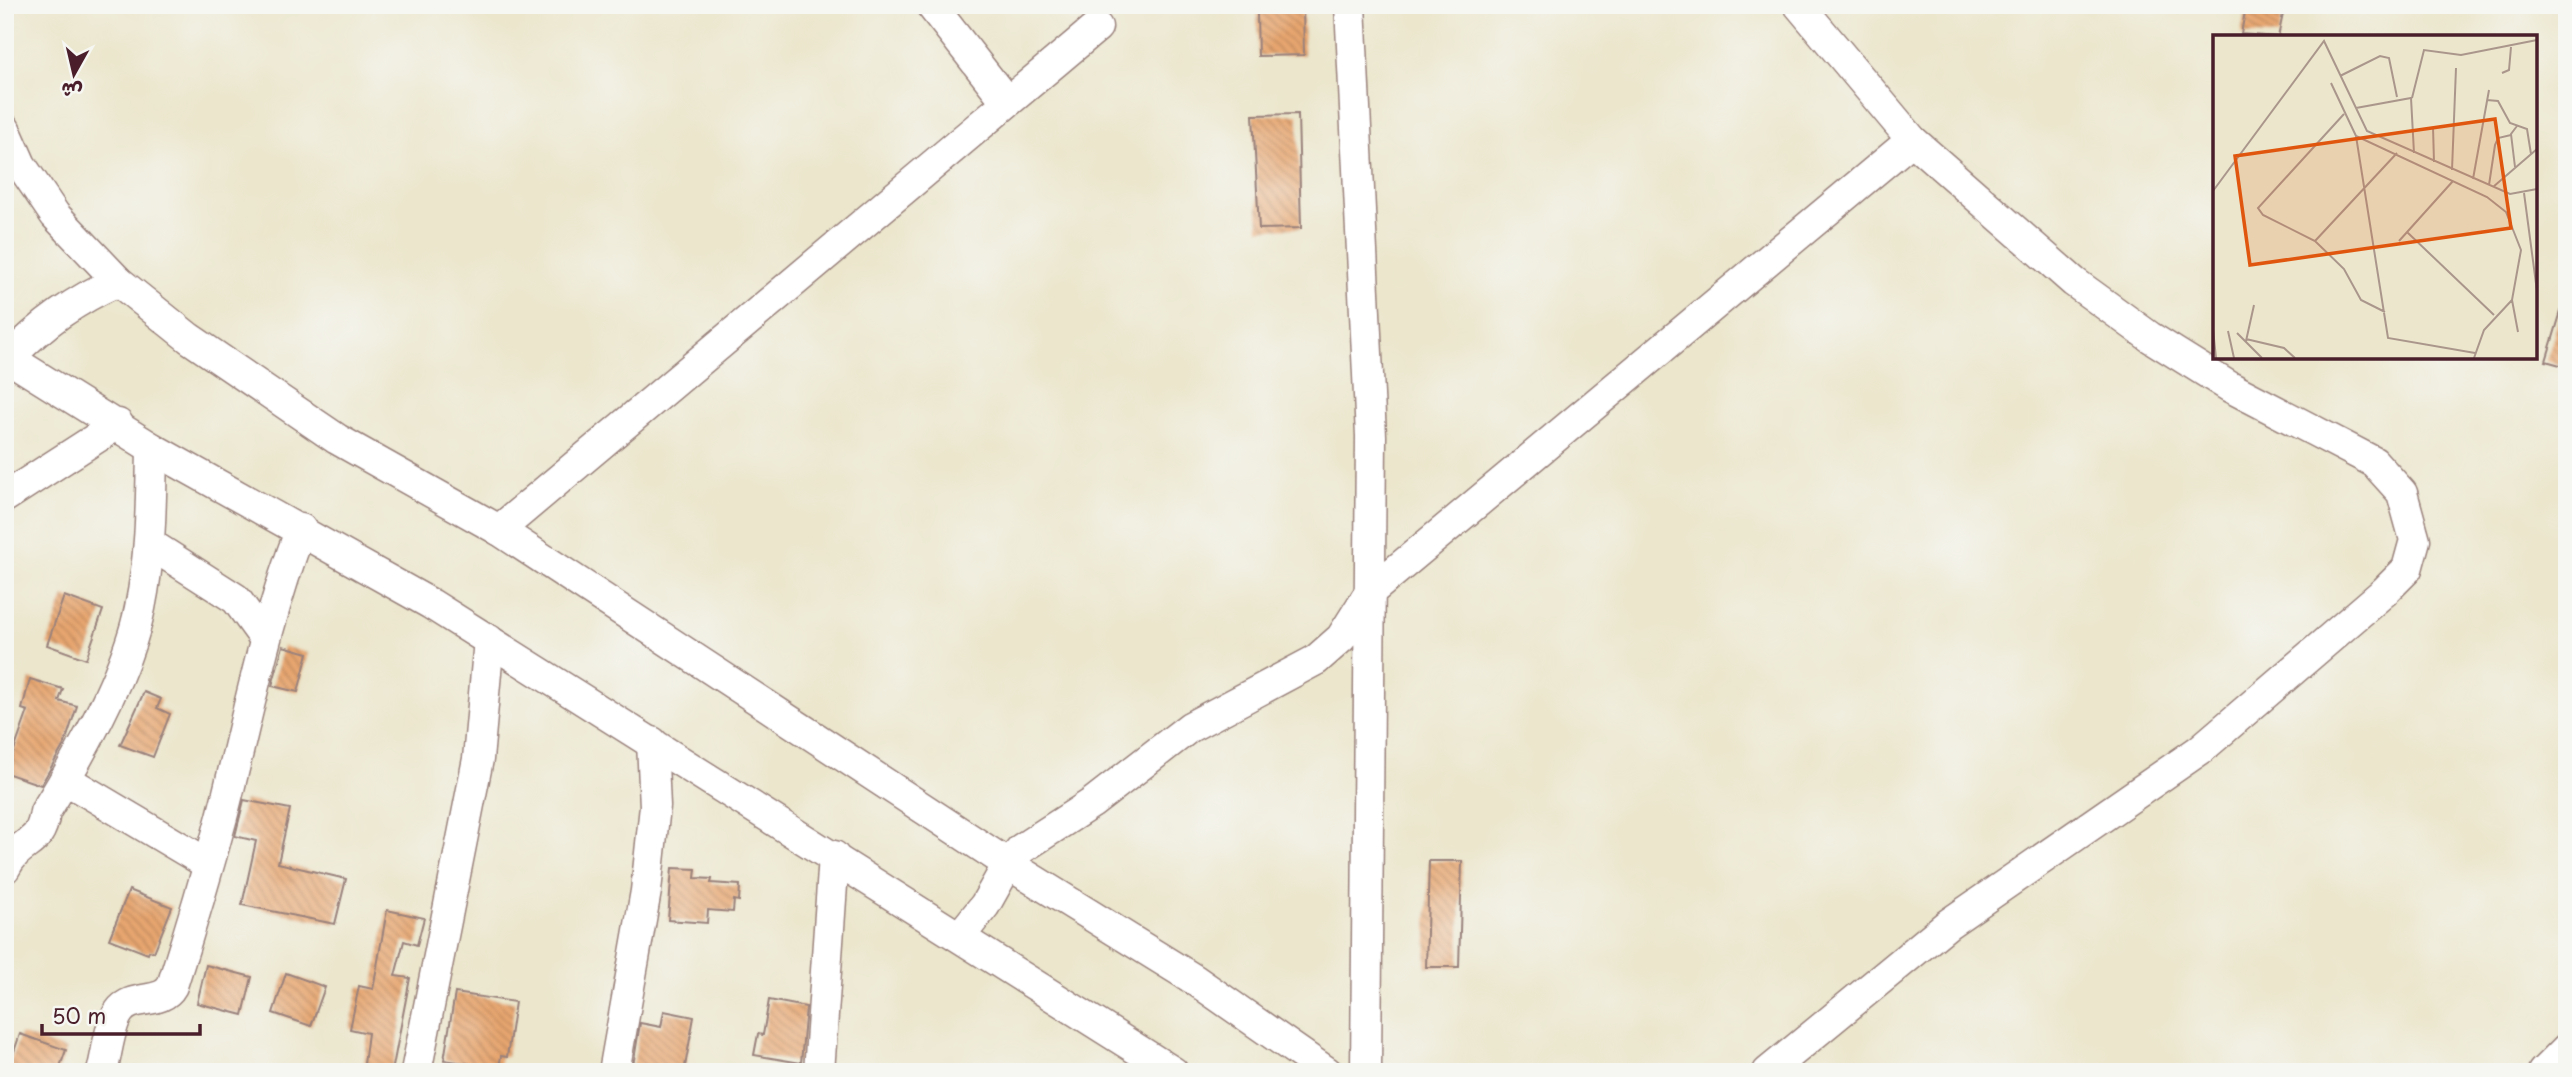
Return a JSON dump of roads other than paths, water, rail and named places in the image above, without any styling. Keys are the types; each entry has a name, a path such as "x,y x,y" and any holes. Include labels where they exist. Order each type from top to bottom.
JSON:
{"street":[{"path":"931,5 1007,102"},
{"path":"1350,5 1371,436 1366,1072"},
{"path":"1768,1072 1948,924 2201,749 2384,592 2407,569 2415,540 2402,493 2374,462 2230,387 2150,337 2074,282 1912,140 1799,5"},
{"path":"499,530 1097,27"},
{"path":"5,129 20,165 55,215 118,281 189,338 337,439 499,530 1008,864 1195,980 1327,1072"},
{"path":"960,936 985,905 1008,864 1021,849 1092,803 1190,727 1316,660 1341,638 1370,592 1912,140"},
{"path":"118,281 83,296 35,331 7,357 118,424 152,448 301,529 489,640 1173,1072"},
{"path":"5,496 118,424"},
{"path":"5,868 22,845 37,839 43,830 45,812 65,779 122,666 140,611 150,544 152,448"},
{"path":"102,1072 117,1013 132,1003 160,997 172,986 208,864 265,639 284,572 301,529"},
{"path":"150,544 236,599 265,639"},
{"path":"415,1072 478,759 489,640"},
{"path":"614,1072 646,891 655,806 652,742"},
{"path":"65,779 208,864"},
{"path":"819,1072 834,856"},
{"path":"2543,1072 2567,1048"}]}
